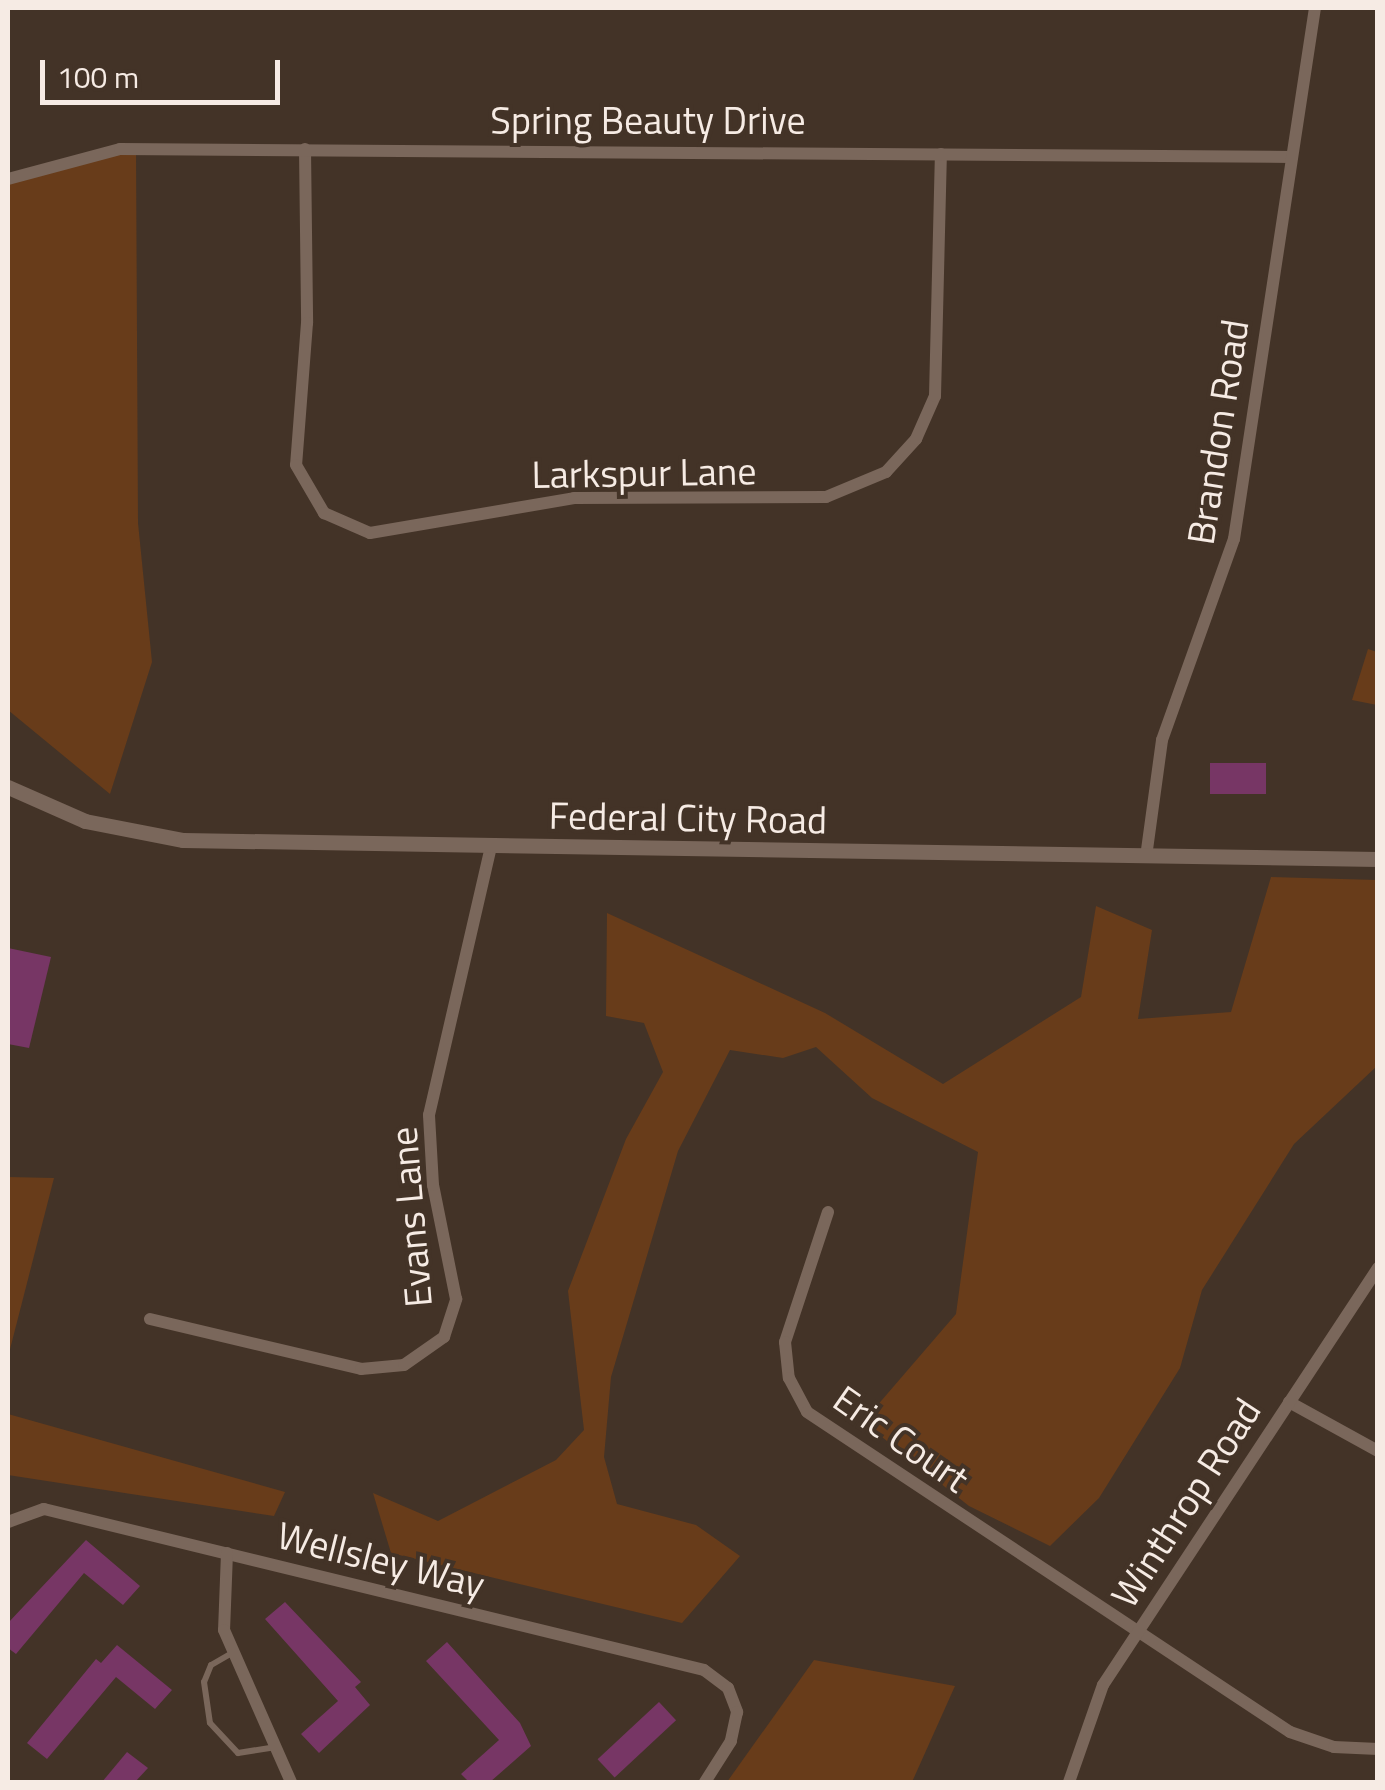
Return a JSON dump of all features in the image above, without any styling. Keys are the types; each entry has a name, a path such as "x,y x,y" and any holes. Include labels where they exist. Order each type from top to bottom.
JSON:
{"street":[{"name":"Brandon Road","path":"1146,857 1162,740 1234,538 1314,8"},
{"name":"Spring Beauty Drive","path":"8,179 120,149 1292,157"},
{"name":"Larkspur Lane","path":"305,150 306,324 296,465 324,513 370,534 574,498 826,498 886,472 916,439 935,396 941,154"},
{"name":"Federal City Road","path":"8,787 85,821 152,837 490,847 1378,859"},
{"name":"Evans Lane","path":"150,1319 361,1369 404,1365 444,1337 456,1299 430,1169 429,1114 490,847"},
{"name":"Eric Court","path":"828,1212 786,1342 788,1378 807,1412 1290,1732 1334,1747 1378,1748"},
{"name":"Winthrop Road","path":"1069,1782 1088,1716 1137,1632 1378,1268"},
{"path":"1289,1402 1378,1451"},
{"name":"Wellsley Way","path":"8,1522 44,1508 704,1670 732,1697 736,1728 704,1782"},
{"path":"227,1553 219,1612 291,1782"}],"lane":[{"path":"233,1652 207,1672 210,1722 238,1753 275,1747"}],"shaded area":[{"path":"136,148 138,523 152,662 110,794 8,710 8,181"},
{"path":"1368,649 1377,652 1377,705 1352,700"},
{"path":"1271,877 1377,880 1377,1066 1294,1144 1202,1290 1180,1368 1099,1498 1050,1546 969,1506 863,1422 956,1314 978,1152 872,1098 816,1047 783,1058 730,1050 678,1151 611,1377 604,1457 617,1504 696,1525 740,1556 682,1623 391,1553 373,1493 438,1521 556,1460 584,1430 568,1291 626,1139 663,1072 644,1023 606,1016 607,913 825,1013 943,1084 1081,997 1096,906 1152,930 1138,1019 1231,1012"},
{"path":"8,1177 54,1178 8,1357"},
{"path":"8,1414 285,1492 274,1516 8,1475"},
{"path":"814,1660 955,1686 912,1782 727,1782"}],"building":[{"path":"1210,763 1266,763 1266,794 1210,794"},
{"path":"8,948 51,957 29,1048 8,1044"},
{"path":"86,1540 140,1586 123,1605 84,1573 16,1654 8,1648 8,1623"},
{"path":"285,1602 361,1682 355,1687 370,1705 319,1753 301,1734 338,1701 265,1619"},
{"path":"447,1642 520,1723 531,1746 490,1782 469,1782 461,1774 499,1740 426,1661"},
{"path":"117,1645 172,1690 155,1709 116,1677 47,1759 27,1743 96,1659 101,1663"},
{"path":"659,1702 676,1720 615,1778 598,1759"},
{"path":"127,1752 148,1768 135,1782 102,1782"}]}
